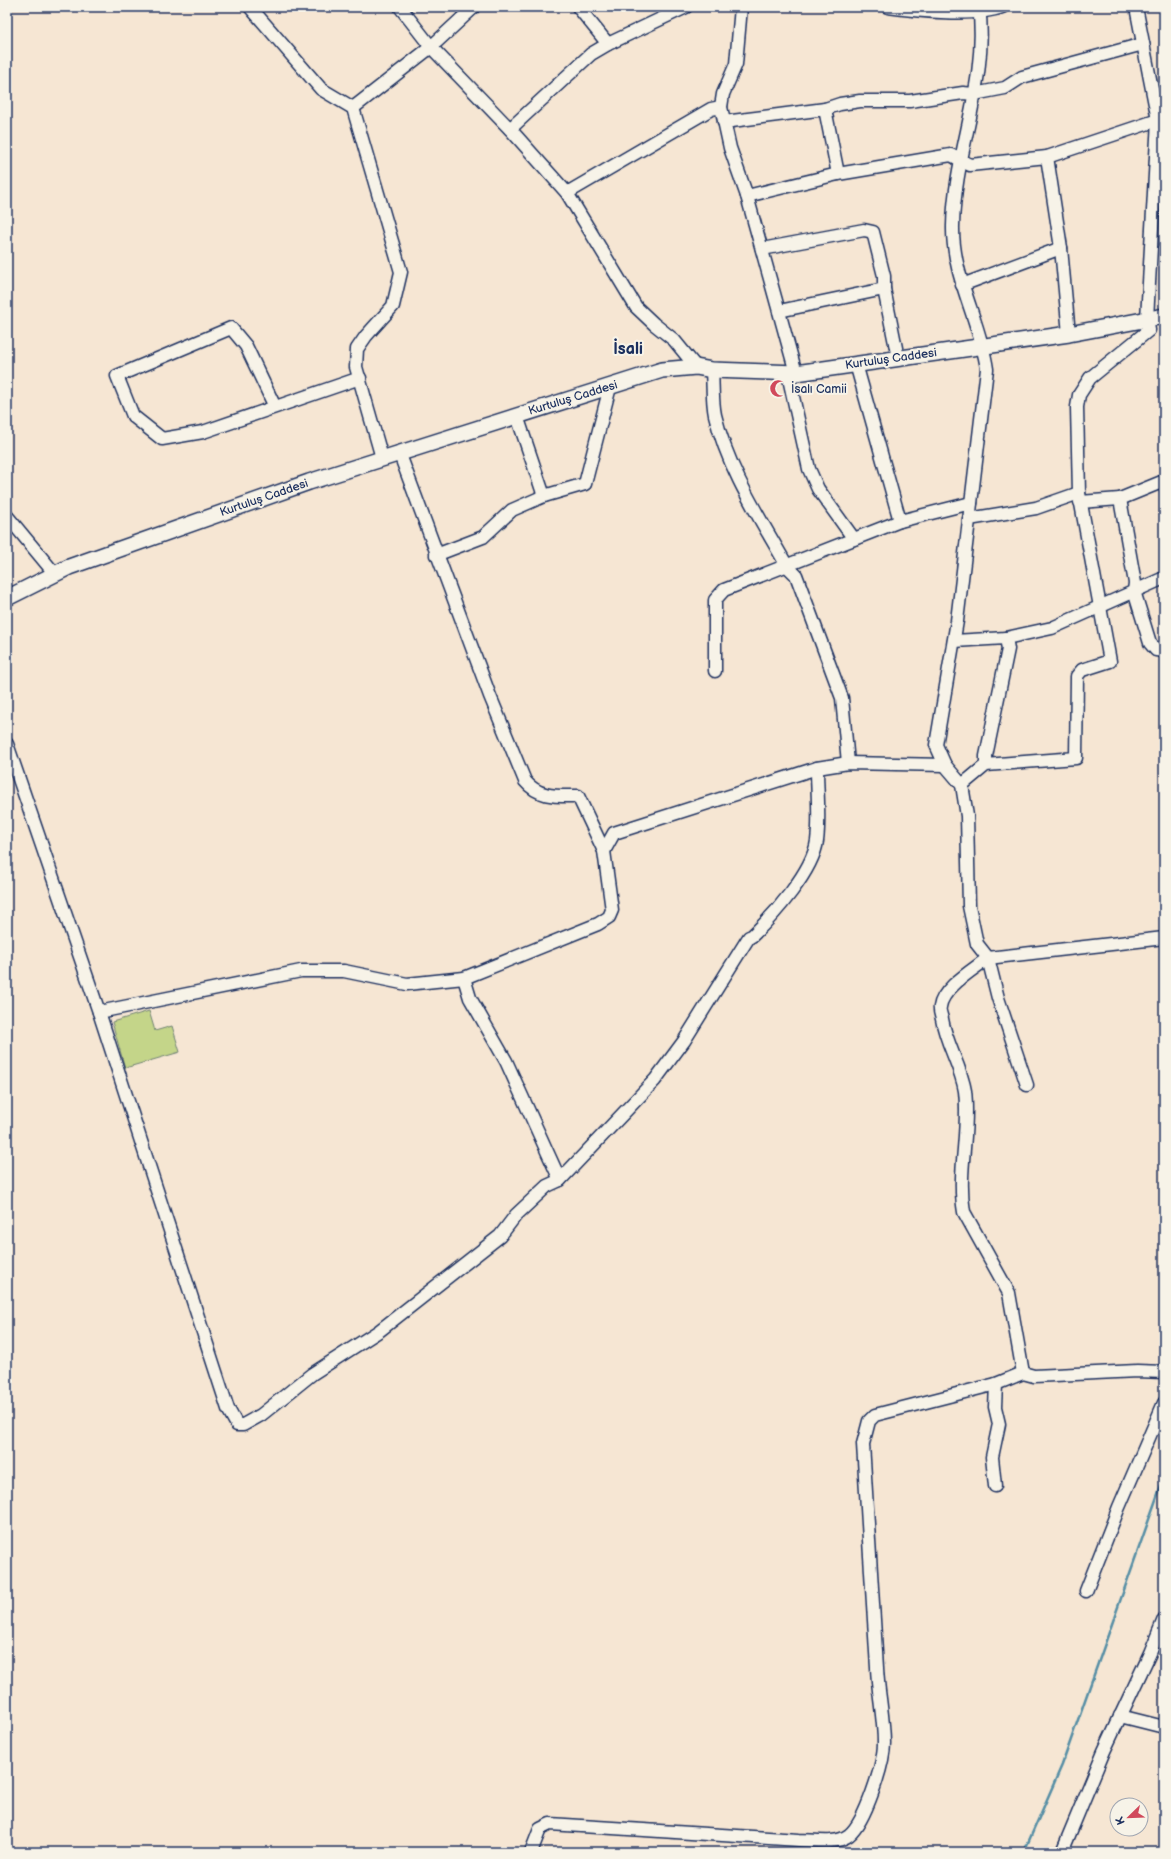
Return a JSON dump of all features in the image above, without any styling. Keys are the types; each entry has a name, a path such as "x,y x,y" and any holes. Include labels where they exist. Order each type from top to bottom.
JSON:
{"main road":[{"name":"Kurtuluş Caddesi","path":"7,598 76,564 399,452 662,370 696,367 712,370 792,373 984,347 1069,334 1147,319 1164,319"}],"street":[{"path":"250,7 321,90 353,108 401,272 393,306 356,349 356,367 382,458"},
{"path":"400,7 431,47 510,129 567,193 636,307 674,340 696,367"},
{"path":"353,108 431,47 474,7"},
{"path":"578,7 608,44"},
{"path":"510,129 591,54 608,44 686,7"},
{"path":"741,7 736,64 723,94 721,107 724,122 730,148 747,196 779,311 792,373 809,469 818,489 854,539"},
{"path":"888,7 913,10 980,9 991,11 1002,7"},
{"path":"962,785 986,765 1076,758 1076,676 1082,670 1110,661 1080,498 1077,407 1079,395 1090,378 1149,330 1147,319 1158,120 1136,7"},
{"path":"980,9 981,48 974,94 960,160 953,225 954,256 962,285 984,347 987,369 954,641 936,744 945,765 962,785 967,816 969,906 977,944 988,958 998,998 1026,1084"},
{"path":"724,122 825,110 840,104 860,101 910,101 963,93 974,94 1005,88 1022,77 1143,44"},
{"path":"567,193 711,109 721,107"},
{"path":"825,110 838,174"},
{"path":"747,196 838,174 951,156 970,165 1047,157 1158,120"},
{"path":"1047,157 1060,248 1069,334"},
{"path":"762,250 864,230 873,232 884,276 884,289 898,358"},
{"path":"962,285 1060,248"},
{"path":"779,311 884,289"},
{"path":"275,407 246,346 231,328 117,376 133,416 162,438 203,432 360,378"},
{"path":"856,364 900,521"},
{"path":"712,370 715,414 724,446 743,489 787,566 796,575 842,698 848,764"},
{"path":"436,555 483,537 512,510 544,496 585,484 610,387"},
{"path":"517,416 544,496"},
{"path":"99,1012 301,971 344,971 407,984 464,978 598,924 609,917 612,910 604,851 594,833 578,796 551,796 541,794 532,789 525,781 490,696 436,555 399,452"},
{"path":"969,519 1036,508 1080,498 1120,499 1164,481"},
{"path":"1120,499 1135,583 1134,591 1150,643 1156,650 1164,651"},
{"path":"715,671 715,600 724,590 900,521 971,503"},
{"path":"7,516 55,574"},
{"path":"954,641 1006,638 1052,628 1164,578"},
{"path":"986,765 986,756 1008,649 1006,638"},
{"path":"7,744 99,1012 226,1401 237,1425 243,1425 261,1415 312,1374 379,1331 500,1236 516,1215 547,1186 560,1180 655,1080 684,1041 749,937 752,936 773,915 811,862 817,841 817,768"},
{"path":"604,851 614,833 817,768 848,764 945,765"},
{"path":"1023,1373 1009,1293 964,1212 961,1197 961,1174 965,1143 965,1092 962,1076 944,1029 940,1007 946,992 988,958 1164,938"},
{"path":"464,978 470,998 506,1061 560,1180"},
{"path":"531,1852 540,1829 550,1824 799,1840 831,1841 842,1839 850,1834 858,1823 875,1788 884,1744 877,1669 863,1444 869,1421 875,1415 996,1384 1023,1373 1034,1376 1137,1371 1164,1372"},
{"path":"995,1486 992,1457 999,1424 996,1407 996,1384"},
{"path":"1086,1591 1119,1507 1164,1402"},
{"path":"1062,1852 1083,1799 1164,1619"},
{"path":"1120,1716 1164,1727"}],"green space":[{"path":"149,1011 155,1031 172,1026 180,1052 125,1068 112,1022"}],"waterway":[{"path":"1024,1852 1062,1765 1164,1477"}],"place":[{"name":"İsalı Camii","path":"778,389"}],"district":[{"name":"İsali","path":"628,349"}]}
